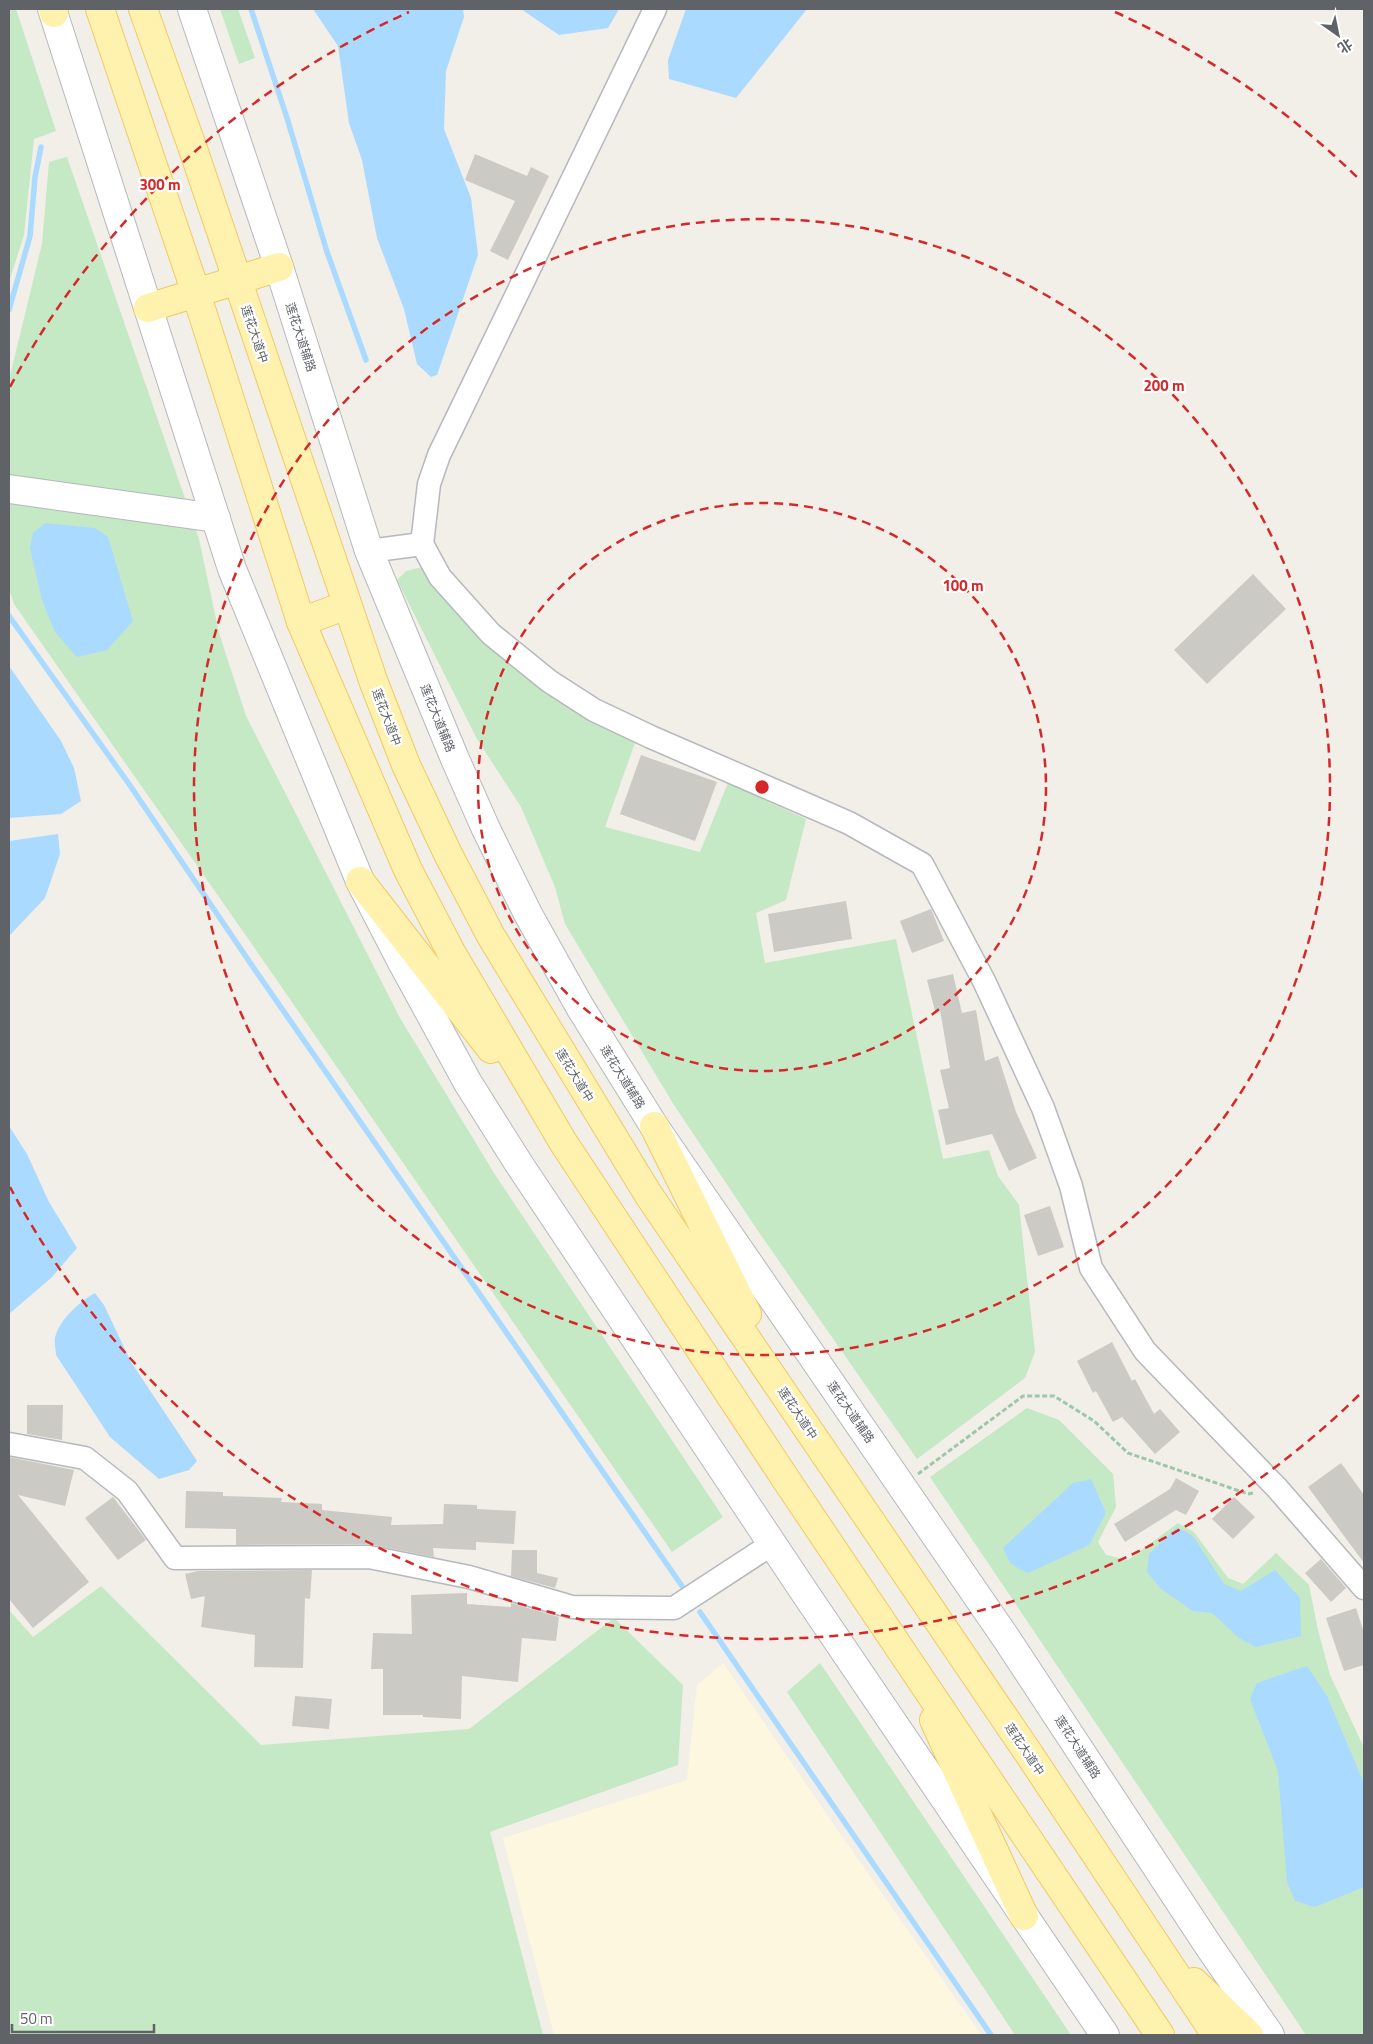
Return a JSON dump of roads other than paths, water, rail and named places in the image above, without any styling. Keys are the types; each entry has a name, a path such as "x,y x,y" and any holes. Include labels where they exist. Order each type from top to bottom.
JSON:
{"main road":[{"path":"100,9 196,292 301,622 408,870 451,952 563,1142 789,1484 899,1644 1160,2035"},
{"name":"莲花大道中","path":"142,9 193,149 347,605 406,765 448,854 491,936 648,1194 1027,1751 1216,2035"},
{"path":"148,308 278,267"},
{"path":"301,622 347,605"},
{"path":"360,881 563,1142"},
{"path":"654,1126 793,1407"},
{"path":"899,1644 1024,1916"},
{"path":"1154,1943 1249,2035"}],"street":[{"name":"莲花大道辅路","path":"192,9 278,267 369,551 455,759 486,829 528,914 580,1007 654,1126 1006,1638 1208,1945 1270,2035"},
{"path":"655,9 439,455 429,484 422,544 440,577 491,634 549,681 594,710 651,737 850,823 922,864 984,981 1043,1108 1071,1186 1091,1268 1145,1351 1277,1488 1364,1588"},
{"path":"53,10 232,569 360,881 468,1083 519,1164 772,1544 1105,2035"},
{"path":"9,489 216,518"},
{"path":"369,551 422,544"},
{"path":"9,1444 85,1458 127,1492 175,1558 369,1557 469,1577 572,1607 674,1608 772,1544"}],"water":[{"path":"313,9 463,9 464,17 446,71 444,129 471,198 478,255 437,375 431,377 417,364 404,309 377,238 362,160 349,123 338,46"},
{"path":"521,9 619,9 608,28 559,35"},
{"path":"686,9 807,9 736,98 669,79 668,60"},
{"path":"45,523 95,528 108,537 133,621 107,650 77,657 55,632 42,600 30,548 33,533"},
{"path":"9,666 61,741 74,768 81,801 61,814 9,818"},
{"path":"58,834 60,854 45,898 9,936 9,841"},
{"path":"9,1126 27,1154 49,1202 77,1248 51,1278 9,1314"},
{"path":"95,1293 104,1305 131,1362 197,1461 189,1470 159,1479 110,1437 56,1355 55,1338 65,1318 76,1306"},
{"path":"1091,1479 1106,1513 1089,1545 1028,1573 1011,1564 1003,1548 1073,1483"},
{"path":"1177,1527 1193,1536 1224,1584 1241,1591 1275,1570 1300,1598 1301,1636 1256,1647 1239,1638 1212,1613 1193,1611 1161,1589 1147,1572 1149,1554"},
{"path":"1307,1666 1327,1696 1363,1781 1364,1788 1364,1887 1315,1907 1295,1901 1287,1882 1278,1771 1250,1699 1257,1683"}],"waterway":[{"path":"251,9 287,118 327,252 366,360"},
{"path":"9,310 30,236 35,177 41,147"},
{"path":"9,616 129,784 253,967 682,1586"},
{"path":"700,1612 991,2035"}]}
